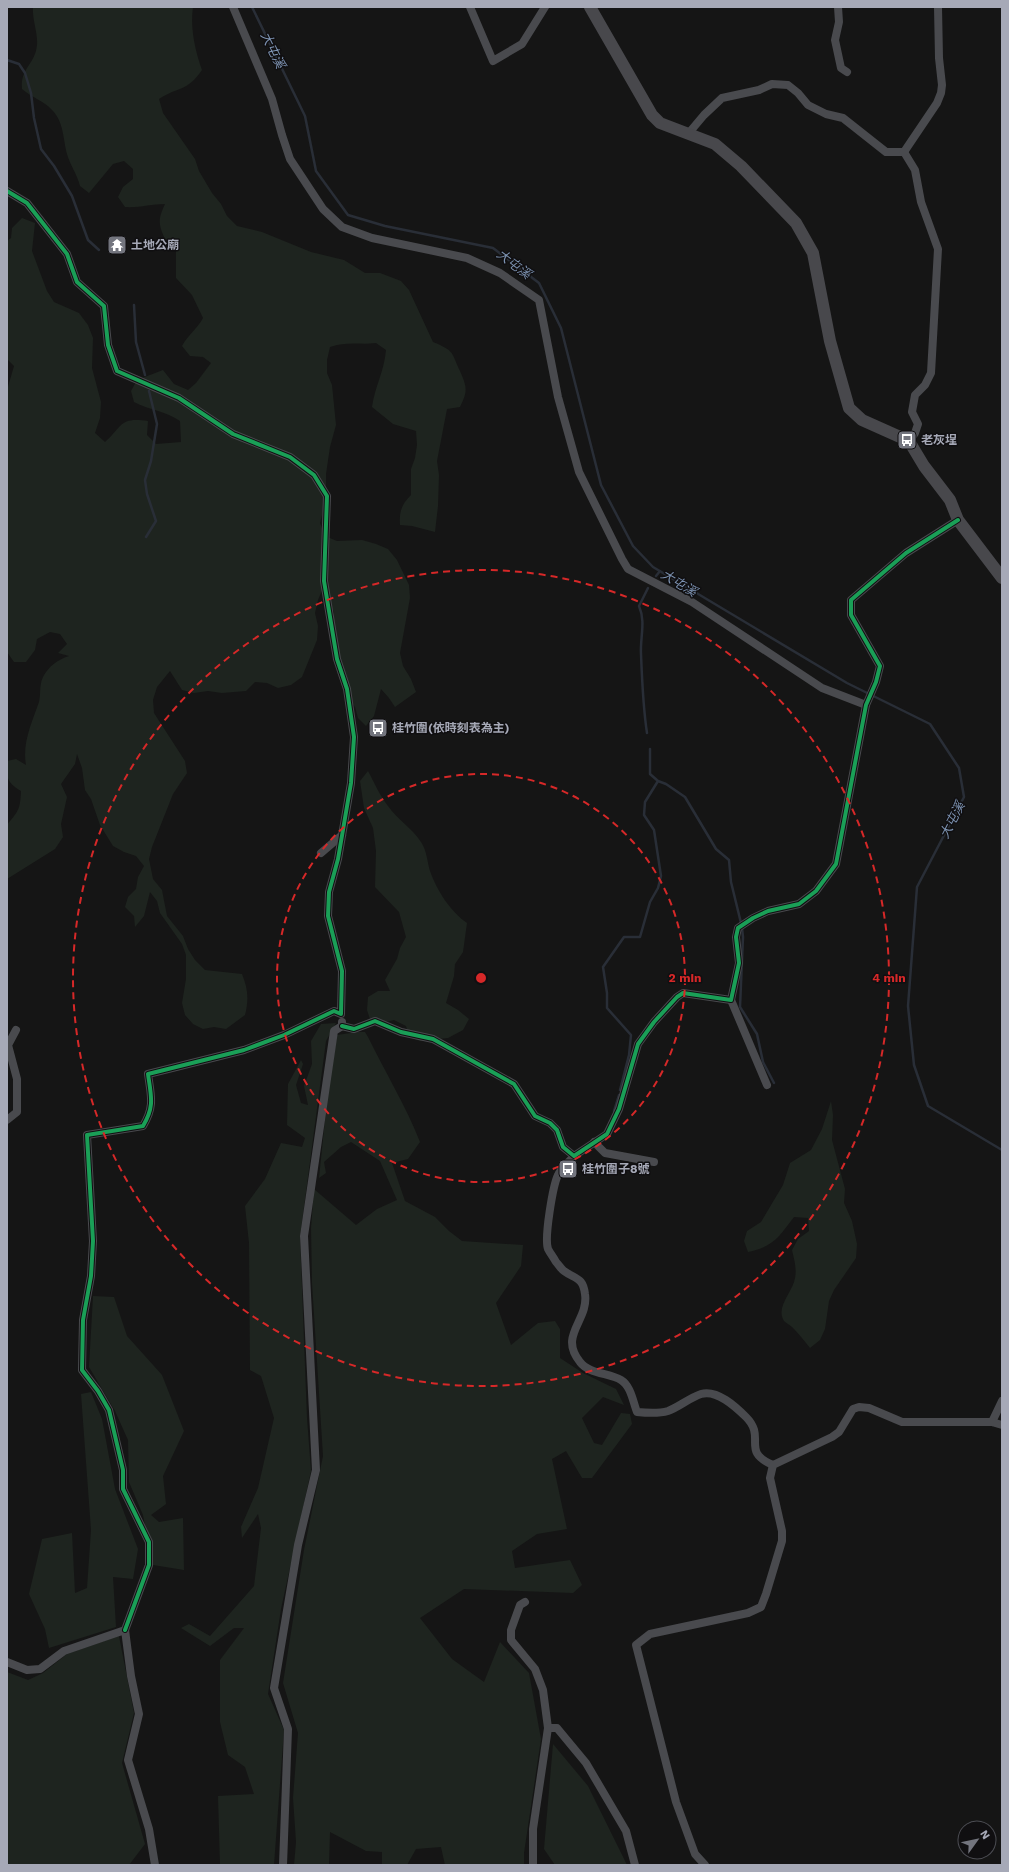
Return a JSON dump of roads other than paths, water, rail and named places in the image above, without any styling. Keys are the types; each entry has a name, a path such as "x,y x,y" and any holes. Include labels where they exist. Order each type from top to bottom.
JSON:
{"street":[{"path":"233,7 272,99 290,159 327,214 342,227 372,238 467,258 500,273 539,300 558,397 579,472 628,569 692,602 822,688 867,703"},
{"path":"470,7 493,61 522,44 545,7"},
{"path":"590,7 652,115 660,123 715,144 741,166 796,223 813,253 830,342 849,408 862,420 909,441 924,466 950,500 958,520 1002,578"},
{"path":"838,7 840,22 835,40 841,68 847,72"},
{"path":"904,152 937,103 941,93 942,85 939,58 938,7"},
{"path":"688,134 704,115 722,98 759,90 772,84 788,86 798,92 808,105 826,114 843,118 886,152 904,152"},
{"path":"904,152 914,170 921,202 938,249 931,373 925,385 915,395 912,412 918,424 915,433 909,441"},
{"path":"7,191 27,203 67,254 77,282 104,306 108,345 117,371 179,398 233,434 290,457 314,475 327,496 324,580 337,659 347,688 354,737 351,783 338,859 329,892 328,916 342,971 342,1026"},
{"path":"766,1085 731,1000 740,963 736,937 738,928 768,911 799,904 816,891 836,864 867,703 876,682 880,666 851,615 851,600 906,553 958,520"},
{"path":"321,853 342,835"},
{"path":"731,1000 683,993 677,997 654,1022 638,1044 619,1109 607,1134 574,1156 558,1174 550,1208 548,1248 564,1272 575,1276 581,1283 584,1290 586,1302 583,1312 574,1328 572,1340 572,1347 580,1362 586,1367 622,1380 629,1389 637,1412 653,1413 667,1411 702,1394 710,1394 721,1397 738,1409 752,1423 756,1440 755,1449 757,1456 764,1462 773,1465 832,1437 839,1432 854,1409 859,1407 869,1408 902,1422 992,1422 1002,1425"},
{"path":"155,1865 150,1829 128,1760 139,1714 131,1676 125,1630 149,1565 148,1542 123,1489 123,1470 110,1410 82,1370 83,1320 91,1276 93,1241 87,1135 143,1126 150,1114 152,1098 148,1074 244,1050 284,1035 325,1014 334,1011 341,1014"},
{"path":"283,1865 288,1730 274,1688 298,1545 316,1470 304,1236 334,1031 342,1026 354,1029 375,1021 401,1032 432,1039 514,1084 535,1116 550,1123 557,1130 563,1147 574,1156"},
{"path":"7,1120 16,1112 17,1079 8,1045 16,1030"},
{"path":"594,1142 605,1153 654,1162"},
{"path":"992,1422 1002,1401"},
{"path":"705,1865 695,1854 676,1802 636,1644 650,1634 748,1613 761,1607 782,1541 782,1531 770,1478 773,1465"},
{"path":"525,1602 520,1605 511,1630 511,1640 536,1668 543,1690 548,1728 533,1830 534,1864"},
{"path":"7,1662 27,1670 40,1668 64,1651 125,1630"},
{"path":"548,1728 557,1728 586,1763 626,1831 635,1865"}],"waterway":[{"name":"大屯溪","path":"252,7 305,116 316,171 348,215 385,226 493,248 539,283 561,328 601,485 633,546 653,567 847,683 930,724 959,768 964,797 917,887 908,1006 914,1065 928,1106 1002,1150"},
{"path":"7,60 19,64 25,73 31,93 34,118 41,149 54,166 72,196 88,240 99,250"},
{"path":"134,305 136,342 145,375"},
{"path":"146,537 156,521 147,494 145,480 151,461 157,424 149,391"},
{"name":"大屯溪","path":"656,576 660,571"},
{"path":"647,733 642,674 642,618 639,606 648,588"},
{"path":"650,749 650,774 658,781 666,784 685,797 716,849 729,860 731,882 741,923"},
{"path":"620,1090 629,1055 631,1035 607,1008 607,993 603,967 624,937 640,937 650,902 658,888 661,876 654,830 644,815 645,802 658,781"},
{"path":"742,928 743,937 740,1007 757,1034 763,1062 774,1083"},
{"path":"614,1111 619,1095"}],"place":[{"name":"土地公廟","path":"117,245"},
{"name":"老灰埕","path":"907,440"},
{"name":"桂竹圍(依時刻表為主)","path":"378,728"},
{"name":"桂竹圍子8號","path":"568,1169"}]}
